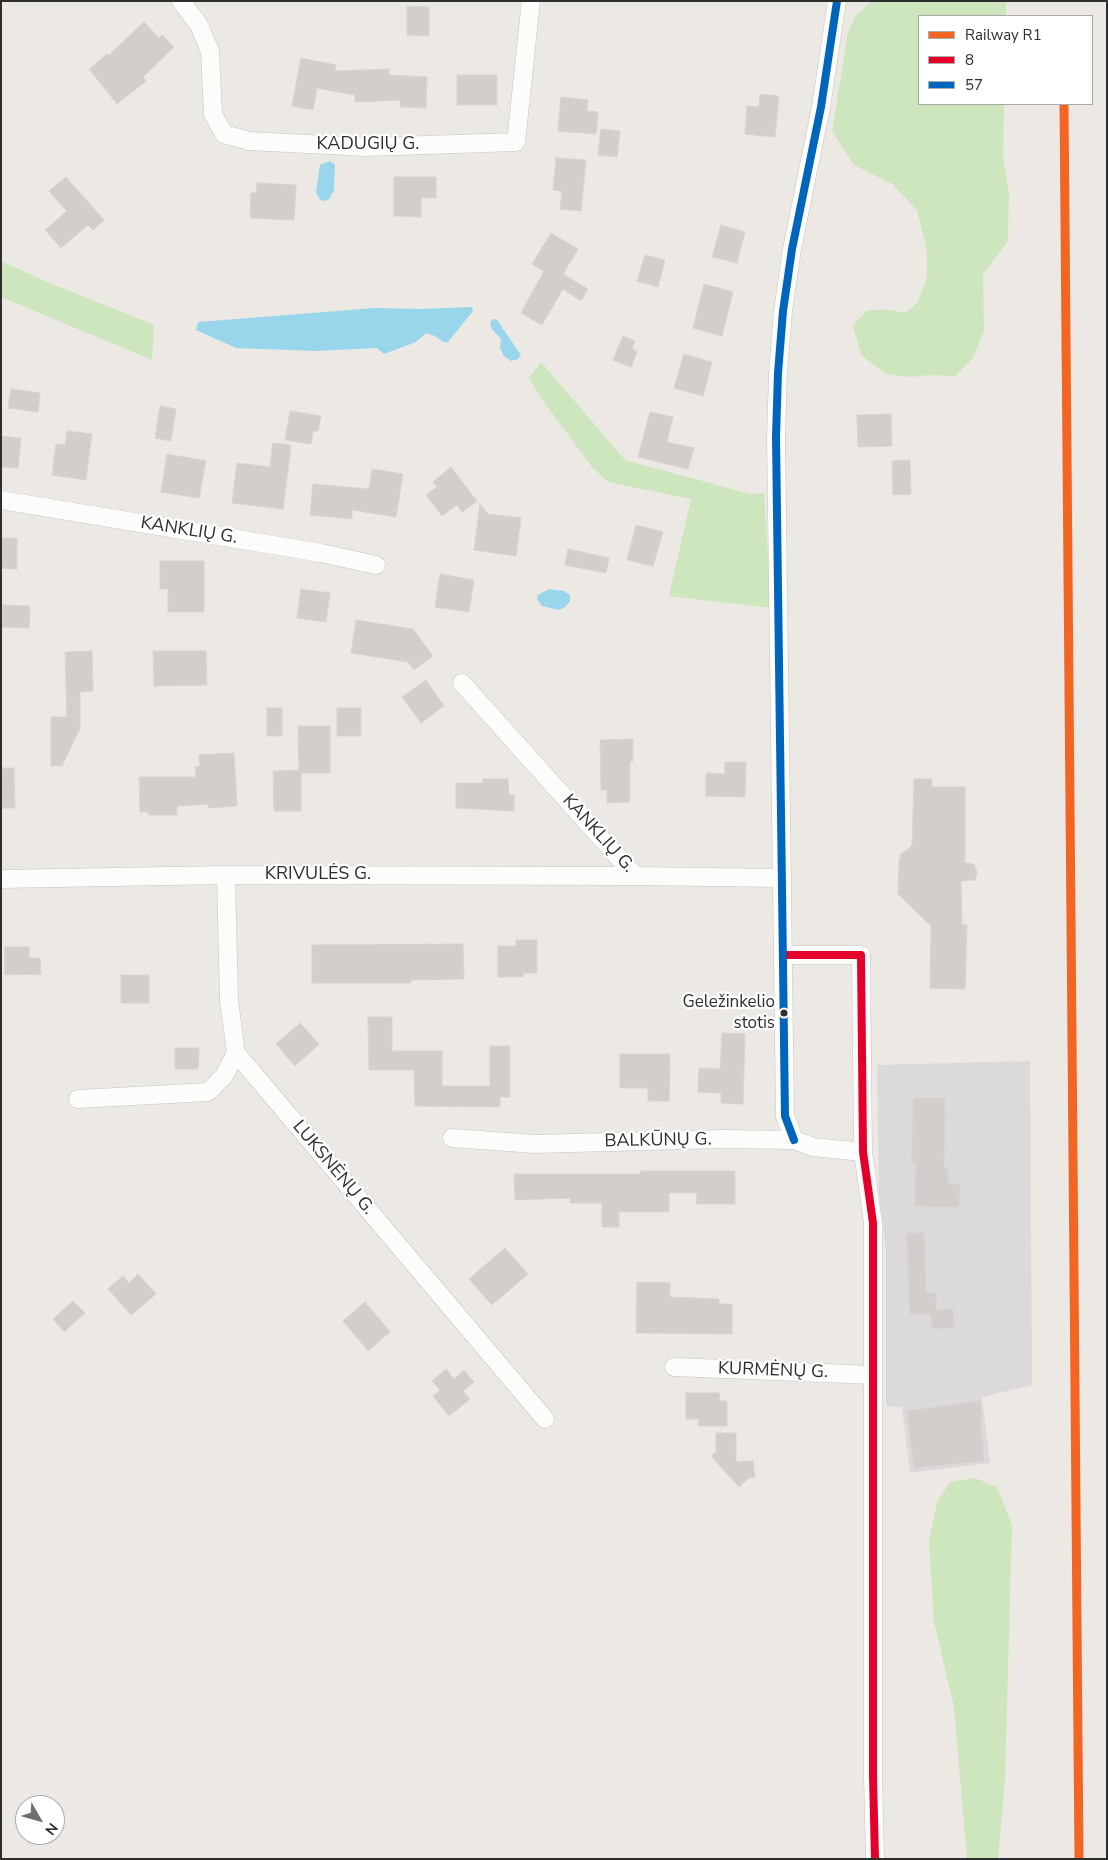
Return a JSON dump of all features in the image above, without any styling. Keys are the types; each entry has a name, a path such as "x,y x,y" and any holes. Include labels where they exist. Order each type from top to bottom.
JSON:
{"street":[{"name":"KADUGIŲ G.","path":"181,1 199,24 210,51 213,114 224,134 248,141 366,147 516,142 531,1"},
{"path":"794,1140 785,1116 776,436 778,373 783,311 792,249 821,108 837,1"},
{"name":"KANKLIŲ G.","path":"1,500 321,552 376,566"},
{"name":"KANKLIŲ G.","path":"462,683 635,876 782,878"},
{"path":"78,1099 208,1092 224,1076 236,1053 228,1000 226,875"},
{"name":"KRIVULĖS G.","path":"1,878 226,875 635,876"},
{"path":"783,955 861,955 863,1152 873,1223 873,1776 875,1859"},
{"name":"LUKSNĖNŲ G.","path":"236,1053 545,1419"},
{"name":"BALKŪNŲ G.","path":"452,1138 534,1144 722,1139 794,1140 813,1146 863,1152"},
{"name":"KURMĖNŲ G.","path":"674,1367 873,1375"}],"shaded area":[{"path":"1030,1061 1032,1385 982,1397 990,1463 910,1473 902,1407 886,1406 886,1248 879,1194 877,1065"}],"green space":[{"path":"872,1 1006,1 1006,15 918,15 918,105 1004,105 1003,156 1009,193 1008,241 983,274 984,331 973,358 955,376 929,375 911,377 885,374 861,355 853,326 866,311 882,309 905,313 917,303 927,278 927,251 917,210 892,184 854,165 832,131 848,32 856,15"},
{"path":"1,261 54,285 154,325 152,360 1,297"},
{"path":"541,362 625,460 750,494 764,493 771,608 669,596 691,499 608,482 592,467 543,401 529,378"},
{"path":"975,1478 997,1487 1012,1525 1005,1779 998,1859 967,1859 954,1707 934,1622 929,1542 937,1502 950,1482"}],"water":[{"path":"330,161 335,165 334,190 326,201 320,200 316,192 320,165"},
{"path":"472,307 473,311 448,342 443,342 435,336 426,333 416,342 384,354 377,348 317,351 236,348 196,330 198,322 375,308"},
{"path":"493,319 497,320 521,355 518,359 511,361 504,356 500,348 501,339 492,329 490,322"},
{"path":"549,589 564,591 570,595 570,601 559,610 542,606 537,599 538,595"}],"building":[{"path":"407,6 429,7 429,36 407,35"},
{"path":"144,22 159,38 162,35 174,47 143,77 146,81 117,104 89,69 107,54 109,55"},
{"path":"301,58 336,65 335,71 389,69 389,75 427,77 426,108 400,107 400,100 355,102 355,95 317,88 313,110 292,106"},
{"path":"457,75 497,75 497,105 457,105"},
{"path":"760,94 779,96 775,137 745,134 747,106 759,107"},
{"path":"561,97 588,100 587,111 598,112 596,134 558,131"},
{"path":"601,129 620,131 617,157 598,155"},
{"path":"556,158 586,160 581,211 560,209 562,191 553,190"},
{"path":"66,177 104,220 93,230 88,225 61,248 45,230 67,211 49,191"},
{"path":"394,177 436,177 436,198 421,198 421,217 394,216"},
{"path":"257,183 296,185 294,220 250,218 251,193 256,193"},
{"path":"721,225 745,232 737,263 712,257"},
{"path":"551,233 578,249 563,274 588,289 581,301 563,289 542,325 521,313 544,271 532,264"},
{"path":"645,255 665,260 658,287 637,281"},
{"path":"704,284 733,292 722,336 693,328"},
{"path":"623,336 635,341 632,349 637,351 631,367 613,360"},
{"path":"684,354 712,362 703,396 674,388"},
{"path":"11,389 40,393 38,412 8,408"},
{"path":"160,406 176,409 171,441 155,438"},
{"path":"290,411 321,416 318,431 313,431 311,444 285,440"},
{"path":"650,412 673,417 667,442 694,448 688,469 638,457"},
{"path":"891,414 892,446 858,447 857,415"},
{"path":"67,431 92,434 86,480 52,475 56,444 65,445"},
{"path":"1,436 21,438 18,468 1,467"},
{"path":"273,443 291,445 283,509 232,503 237,463 270,467"},
{"path":"167,454 206,461 199,498 161,492"},
{"path":"910,460 911,494 893,495 892,461"},
{"path":"451,467 477,501 462,512 457,505 442,516 426,495 437,487 433,482"},
{"path":"372,469 403,474 396,517 352,510 352,519 310,515 313,484 369,489"},
{"path":"480,504 488,514 521,518 516,556 474,550"},
{"path":"636,525 663,532 653,566 627,560"},
{"path":"1,538 17,538 17,569 1,568"},
{"path":"568,549 609,558 606,573 565,565"},
{"path":"160,561 204,561 204,612 168,612 168,589 160,589"},
{"path":"440,574 474,580 469,612 435,607"},
{"path":"301,589 330,593 326,622 297,618"},
{"path":"3,605 30,606 29,628 2,627"},
{"path":"356,620 413,629 433,656 414,670 408,662 351,653"},
{"path":"92,651 93,691 80,692 80,728 62,766 51,766 51,717 67,717 65,652"},
{"path":"153,651 206,651 207,685 154,686"},
{"path":"426,680 444,706 421,723 402,697"},
{"path":"267,708 282,708 282,736 267,736"},
{"path":"337,708 361,708 361,736 337,736"},
{"path":"298,726 330,726 330,773 301,773 301,811 274,811 273,771 299,770"},
{"path":"633,739 633,761 630,761 630,802 607,803 607,790 601,790 600,740"},
{"path":"234,753 237,806 208,808 208,804 177,806 177,815 148,815 149,812 140,812 139,777 196,777 195,767 200,767 199,755"},
{"path":"725,762 746,762 745,797 706,796 706,773 725,774"},
{"path":"1,768 14,768 15,808 1,808"},
{"path":"483,779 508,779 509,795 514,795 514,811 456,808 456,783 483,783"},
{"path":"914,779 932,779 932,787 965,787 965,863 974,864 977,873 975,880 961,881 962,925 967,925 965,989 930,988 931,926 898,894 899,860 901,854 912,846"},
{"path":"516,940 537,940 537,973 523,973 523,977 498,977 498,946 516,946"},
{"path":"463,944 464,979 411,980 411,983 312,983 312,945"},
{"path":"5,947 29,947 29,958 40,958 41,974 5,975"},
{"path":"121,975 149,975 149,1003 121,1003"},
{"path":"368,1017 392,1017 392,1051 442,1051 442,1086 490,1086 490,1046 510,1046 510,1097 500,1097 500,1107 415,1106 414,1070 369,1070"},
{"path":"300,1023 319,1044 295,1066 276,1044"},
{"path":"722,1033 745,1034 743,1104 721,1103 721,1093 698,1092 699,1068 720,1069"},
{"path":"175,1048 199,1048 198,1069 175,1069"},
{"path":"620,1054 670,1054 669,1101 648,1101 648,1088 620,1088"},
{"path":"913,1098 945,1098 944,1168 948,1168 948,1184 960,1184 959,1207 915,1206 916,1163 912,1163"},
{"path":"641,1171 735,1171 735,1204 696,1204 697,1193 669,1193 669,1212 619,1212 619,1227 602,1227 602,1203 570,1203 570,1198 515,1200 514,1174 640,1174"},
{"path":"907,1233 924,1233 926,1293 936,1293 936,1310 953,1309 954,1328 932,1329 931,1314 910,1314"},
{"path":"505,1248 528,1274 492,1305 469,1279"},
{"path":"138,1274 156,1294 131,1315 108,1289 123,1276 129,1283"},
{"path":"637,1282 670,1283 670,1297 719,1299 719,1304 732,1304 732,1334 636,1333"},
{"path":"73,1301 85,1313 64,1332 53,1319"},
{"path":"365,1302 390,1332 368,1351 343,1321"},
{"path":"446,1369 454,1379 464,1370 474,1382 463,1391 470,1399 449,1416 433,1396 440,1390 432,1381"},
{"path":"686,1393 720,1393 719,1401 727,1401 727,1426 698,1426 699,1419 686,1419"},
{"path":"980,1401 984,1461 914,1468 907,1411"},
{"path":"716,1433 736,1433 736,1462 753,1461 755,1477 749,1478 739,1487 711,1456 716,1452"}],"rail line":[{"name":"R1","path":"1064,105 1079,1859"}],"transit line":[{"name":"57","path":"794,1140 785,1116 776,437 778,373 783,311 792,249 821,107 837,1"},
{"name":"8","path":"783,955 861,955 863,1152 873,1223 873,1776 875,1859"}],"place":[{"name":"Geležinkelio stotis","path":"784,1013"}]}
